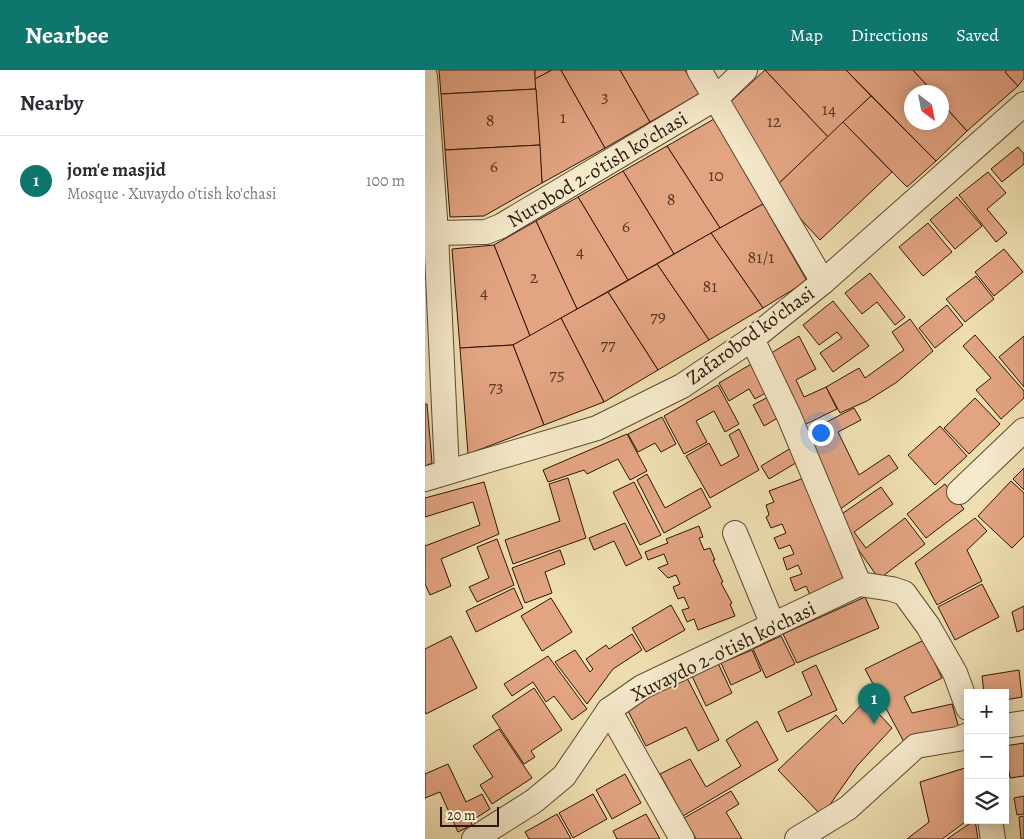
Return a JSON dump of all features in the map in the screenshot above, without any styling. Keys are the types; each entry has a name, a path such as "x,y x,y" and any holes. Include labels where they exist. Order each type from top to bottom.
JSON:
{"street":[{"path":"699,70 823,282"},
{"name":"Nurobod 2-o'tish ko'chasi","path":"436,233 486,232 501,226 716,98 745,70"},
{"path":"425,76 436,233 436,475"},
{"name":"Zafarobod ko'chasi","path":"436,475 597,428 682,386 752,339 823,282 1024,104"},
{"path":"752,339 789,416 859,584 892,588 904,594 928,626 955,673 964,697"},
{"path":"959,492 1024,430"},
{"path":"735,533 773,625"},
{"name":"Xuvaydo 2-o'tish ko'chasi","path":"474,839 534,802 564,776 609,710 642,687 859,584"},
{"path":"609,710 682,839"},
{"path":"1009,725 1024,723"},
{"path":"797,839 848,808 916,746 958,740 964,737"},
{"path":"990,824 993,839"}],"building":[{"path":"439,70 535,70 536,89 441,94"},
{"path":"535,70 552,70 535,79"},
{"path":"552,70 561,70 605,148 542,183 535,79"},
{"path":"561,70 620,70 650,122 605,148"},
{"path":"620,70 685,70 699,94 650,122"},
{"path":"765,70 846,70 871,96 828,137"},
{"path":"765,70 828,137 773,189 727,105"},
{"path":"846,70 913,70 927,85 904,85 904,129"},
{"path":"913,70 1007,70 1005,72 1018,86 967,131 949,111 949,85 927,85"},
{"path":"1007,70 1024,70 1024,78 1018,86 1005,72"},
{"path":"536,89 540,145 445,150 441,94"},
{"path":"871,96 936,161 907,187 843,122"},
{"path":"949,111 967,131 936,161 905,130 949,130"},
{"path":"714,119 763,204 720,228 667,146"},
{"path":"843,122 892,172 820,240 773,189"},
{"path":"540,145 542,183 484,216 450,217 445,150"},
{"path":"667,146 720,228 674,254 623,171"},
{"path":"1018,147 1024,154 1024,164 1002,182 991,169"},
{"path":"623,171 674,254 628,280 578,197"},
{"path":"988,172 1006,193 987,209 1007,233 996,242 959,195"},
{"path":"578,197 628,280 577,309 536,221"},
{"path":"957,197 982,226 955,249 930,220"},
{"path":"763,204 807,281 763,308 711,233"},
{"path":"536,221 577,309 530,336 494,245"},
{"path":"928,223 952,252 923,276 899,247"},
{"path":"711,233 763,308 709,340 657,264"},
{"path":"494,245 530,336 513,345 460,348 452,249"},
{"path":"1004,249 1023,272 994,296 975,272"},
{"path":"657,264 709,340 658,370 608,292"},
{"path":"870,273 905,317 895,325 877,302 862,314 845,293"},
{"path":"976,276 994,299 965,322 946,299"},
{"path":"608,292 658,370 604,402 561,318"},
{"path":"833,301 869,346 833,372 820,353 842,338 837,332 819,345 803,325"},
{"path":"947,305 963,325 935,348 919,328"},
{"path":"561,318 604,402 544,425 513,345"},
{"path":"910,319 933,351 897,382 867,401 840,413 826,387 859,368 865,378 904,350 892,332"},
{"path":"975,335 1024,391 1024,398 1001,419 976,390 991,378 963,346"},
{"path":"799,336 816,369 796,380 804,397 826,387 837,409 798,428 765,357"},
{"path":"1024,336 1024,387 999,357"},
{"path":"513,345 544,425 468,454 460,348"},
{"path":"753,363 769,391 755,399 749,389 729,401 719,383"},
{"path":"718,385 739,424 725,432 714,411 696,421 707,442 684,454 664,416"},
{"path":"770,396 781,416 764,426 753,405"},
{"path":"975,398 1000,424 969,454 944,428"},
{"path":"425,404 427,404 432,463 425,466"},
{"path":"854,408 861,420 838,432 859,475 889,455 898,468 836,512 801,435"},
{"path":"662,417 676,444 661,452 655,443 638,452 628,434"},
{"path":"940,426 967,456 935,485 908,455"},
{"path":"739,429 759,470 710,498 686,456 709,443 721,466 739,456 729,435"},
{"path":"627,434 647,471 630,480 618,459 587,474 584,470 548,482 543,470"},
{"path":"791,448 799,461 769,479 761,466"},
{"path":"1024,468 1024,490 1013,479"},
{"path":"647,474 665,508 701,488 711,507 664,533 637,480"},
{"path":"568,478 586,538 513,564 505,540 560,521 549,484"},
{"path":"804,478 845,583 811,597 806,586 795,591 790,578 802,574 798,565 787,570 783,558 794,554 790,545 779,549 774,538 786,533 782,524 771,528 766,517 769,515 766,505 774,502 769,491"},
{"path":"1011,481 1024,493 1024,536 1012,548 978,516"},
{"path":"484,482 499,534 441,559 451,586 430,595 425,584 425,546 480,525 473,502 425,517 425,498"},
{"path":"634,482 661,535 640,545 613,492"},
{"path":"945,484 964,509 926,538 907,514"},
{"path":"881,487 893,504 854,532 866,548 905,518 925,544 879,579 836,518"},
{"path":"975,518 987,531 967,550 982,581 937,605 915,563"},
{"path":"625,523 642,558 626,566 614,541 594,550 589,538"},
{"path":"699,526 703,537 699,538 704,550 710,548 723,582 721,583 732,603 730,604 735,616 698,630 694,619 687,622 682,610 689,608 684,597 678,599 673,587 680,584 676,575 668,578 658,568 668,564 664,554 648,560 645,552 668,543 666,539"},
{"path":"497,539 514,585 477,602 469,587 489,578 477,547"},
{"path":"560,550 565,564 545,572 552,593 525,603 512,568"},
{"path":"982,584 999,617 955,640 938,607"},
{"path":"514,588 523,608 476,632 466,611"},
{"path":"865,597 879,628 797,663 783,634"},
{"path":"551,598 572,632 542,651 521,616"},
{"path":"671,605 685,630 646,652 632,628"},
{"path":"1024,606 1024,629 1017,632 1012,612"},
{"path":"632,634 642,650 613,669 587,704 555,662 575,650 590,672 593,669 586,659 606,645 609,649"},
{"path":"451,636 477,688 426,714 425,649"},
{"path":"781,636 795,664 766,678 753,649"},
{"path":"924,640 942,678 904,697 912,713 952,704 959,728 904,742 865,669"},
{"path":"752,650 761,671 731,685 721,663"},
{"path":"548,656 587,709 572,720 554,696 546,702 533,682 512,696 504,684"},
{"path":"717,661 732,693 706,706 691,674"},
{"path":"816,665 837,710 787,732 778,712 812,695 802,672"},
{"path":"1019,670 1022,697 1009,699 1009,689 984,689 982,676"},
{"path":"686,676 719,740 698,751 686,727 646,746 626,707"},
{"path":"534,688 562,730 531,751 535,757 524,764 492,716"},
{"path":"866,700 892,728 857,766 822,816 778,770 836,715 843,724"},
{"path":"757,721 778,760 683,816 660,774 690,759 706,787 741,766 726,740"},
{"path":"499,729 532,778 492,804 480,785 493,777 473,746"},
{"path":"1024,743 1024,776 1010,778 1009,745"},
{"path":"448,764 466,802 482,794 490,809 471,821 472,825 458,832 440,792 425,798 425,774"},
{"path":"964,768 964,823 942,839 907,839 929,822 920,782"},
{"path":"625,774 641,803 612,819 596,790"},
{"path":"731,791 739,804 726,812 742,839 696,839 684,818"},
{"path":"593,794 607,819 573,838 559,813"},
{"path":"1024,796 1024,814 1017,815 1014,798"},
{"path":"557,814 571,839 529,839 525,832"},
{"path":"646,814 660,839 617,839 613,831"},
{"path":"1024,816 1024,839 1021,839 1019,817"},
{"path":"969,824 976,824 978,839 947,839"}],"place":[{"name":"jom'e masjid","path":"874,724"}]}
